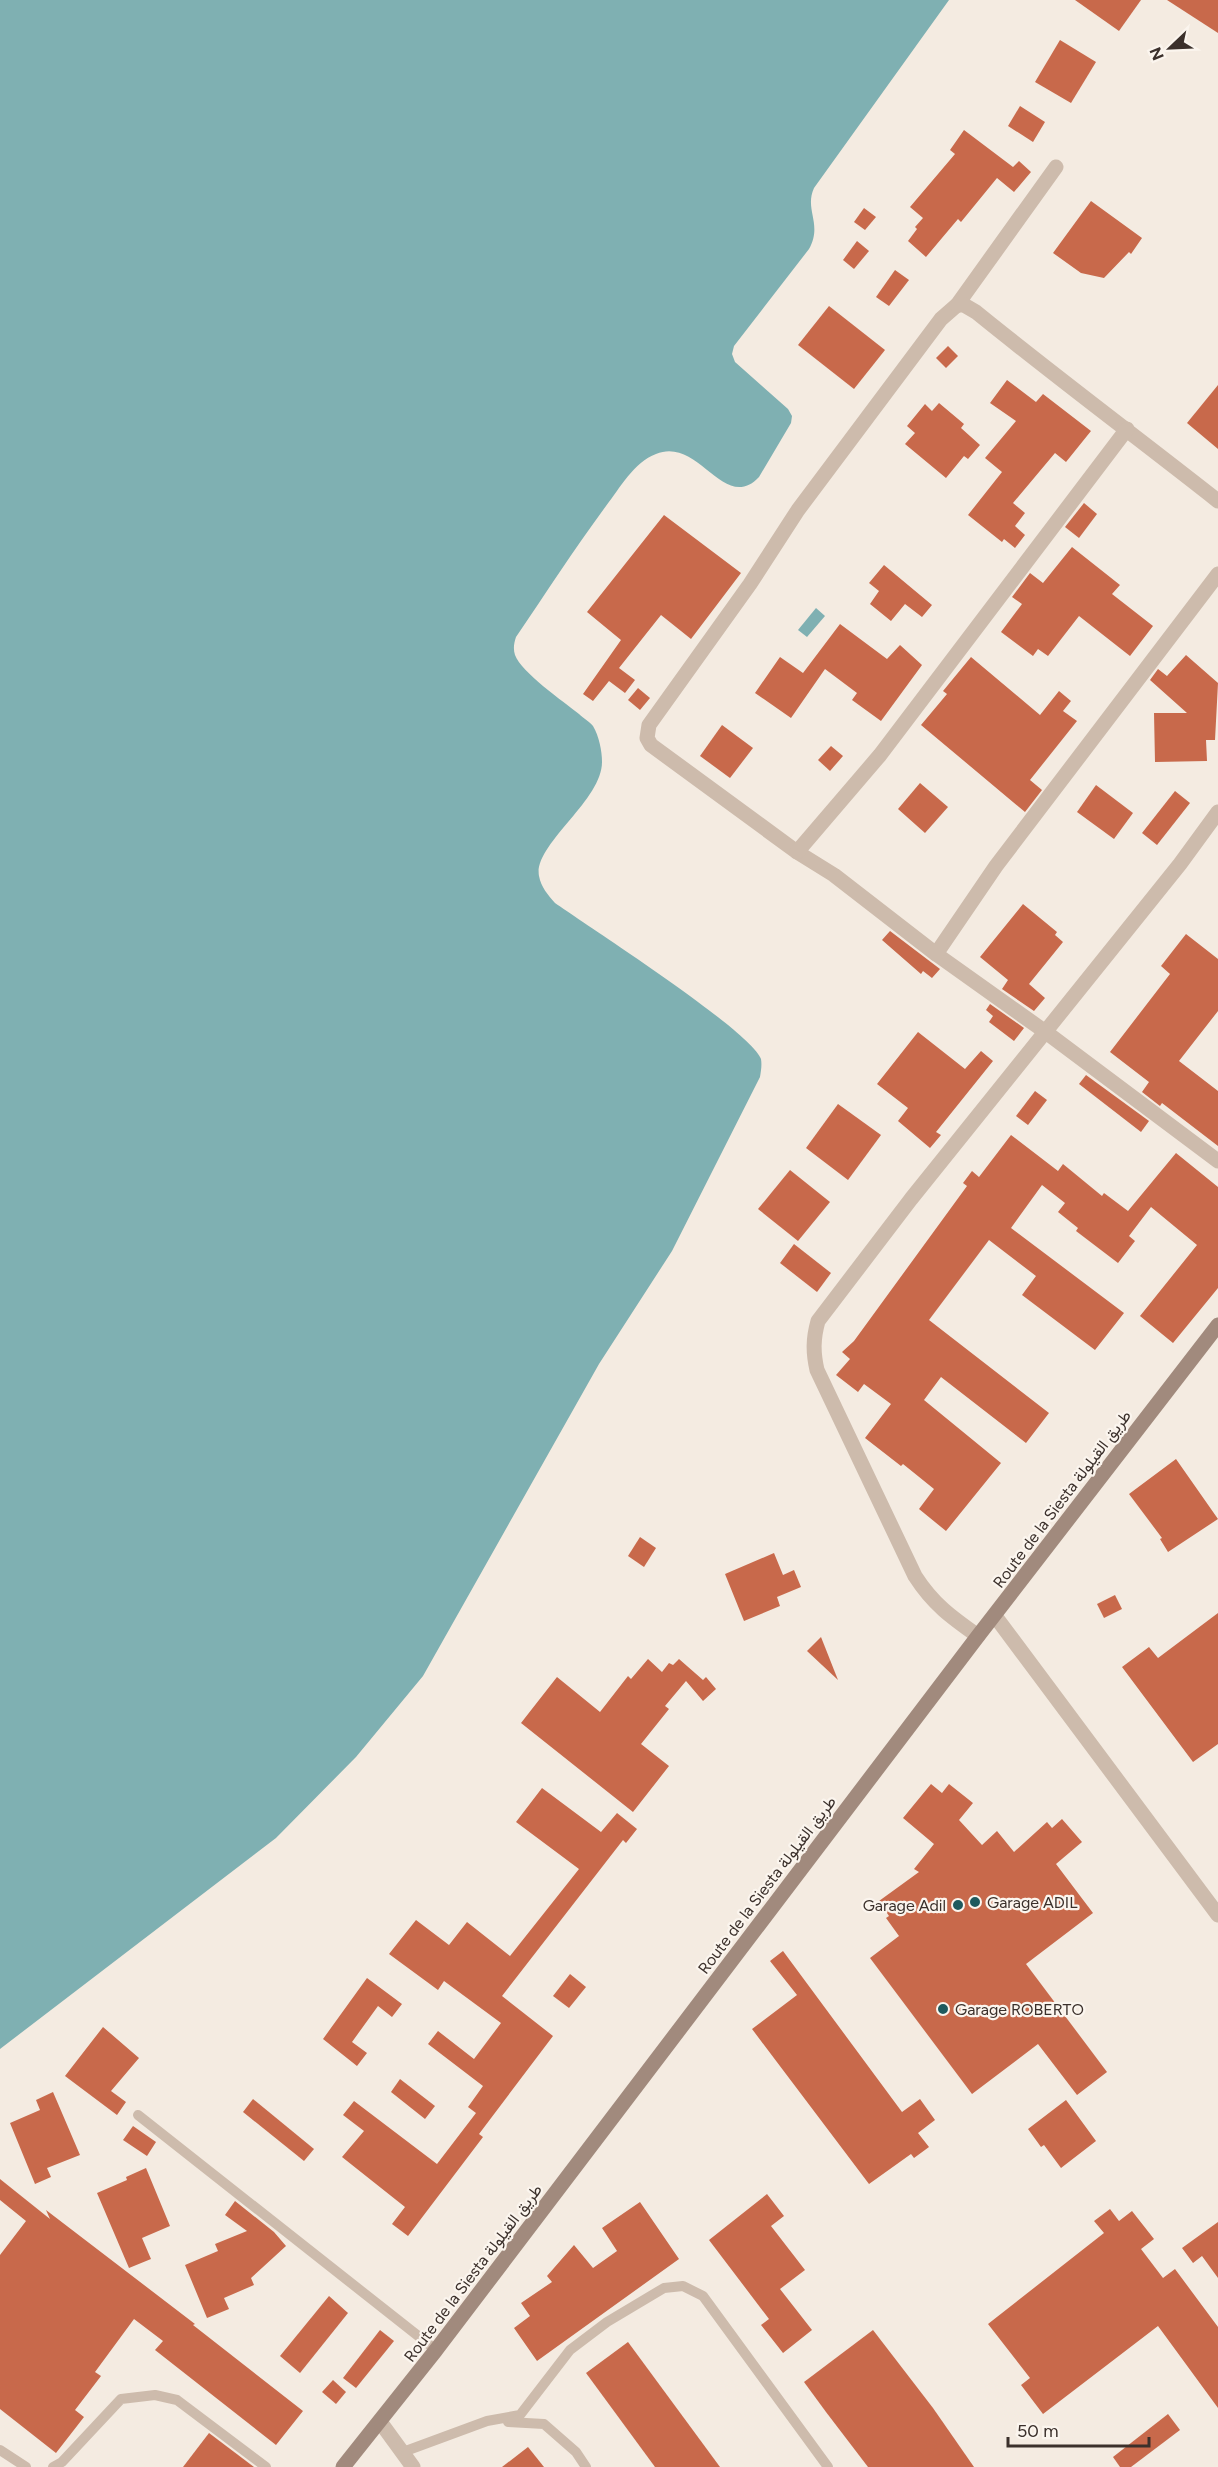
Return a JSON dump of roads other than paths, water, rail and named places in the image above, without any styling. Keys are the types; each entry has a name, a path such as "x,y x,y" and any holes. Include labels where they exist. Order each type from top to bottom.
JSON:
{"main road":[{"name":"Route de la Siesta طريق القيلولة","path":"343,2467 381,2423 978,1636 1218,1325"}],"street":[{"path":"1056,167 957,305 941,319 798,510 750,584 649,725 646,738 651,745 797,852 834,875 936,954 1047,1033 1218,1161"},
{"path":"957,305 964,305 976,312 1048,371 1127,429 1218,501"},
{"path":"797,852 880,755 954,654 1127,429"},
{"path":"936,954 996,866 1218,574"},
{"path":"978,1636 945,1613 929,1598 915,1576 817,1370 813,1353 818,1321 826,1308 1180,864 1218,812"},
{"path":"995,1616 1218,1915"},
{"path":"381,2423 413,2467"}],"lane":[{"path":"138,2115 436,2350"},
{"path":"403,2452 487,2421 520,2415 570,2350 607,2322 664,2288 683,2286 703,2296 828,2467"},
{"path":"53,2467 62,2462 121,2399 155,2395 177,2400 266,2467"},
{"path":"487,2421 544,2424 576,2452 586,2467"},
{"path":"0,2450 26,2467"}],"water":[{"path":"0,0 949,0 814,188 811,203 814,232 809,249 734,346 732,354 735,362 788,409 792,416 791,423 759,477 746,486 734,486 722,481 685,455 671,451 648,458 628,476 594,522 516,637 514,644 515,655 525,670 593,726 601,753 599,777 591,792 546,851 540,864 539,876 543,887 555,903 667,980 751,1045 761,1059 760,1077 672,1251 599,1364 423,1676 356,1757 276,1838 0,2049"},
{"path":"816,608 825,616 807,637 798,630"}],"place":[{"name":"Garage ADIL","path":"975,1902"},
{"name":"Garage Adil","path":"958,1905"},
{"name":"Garage ROBERTO","path":"943,2009"}]}
